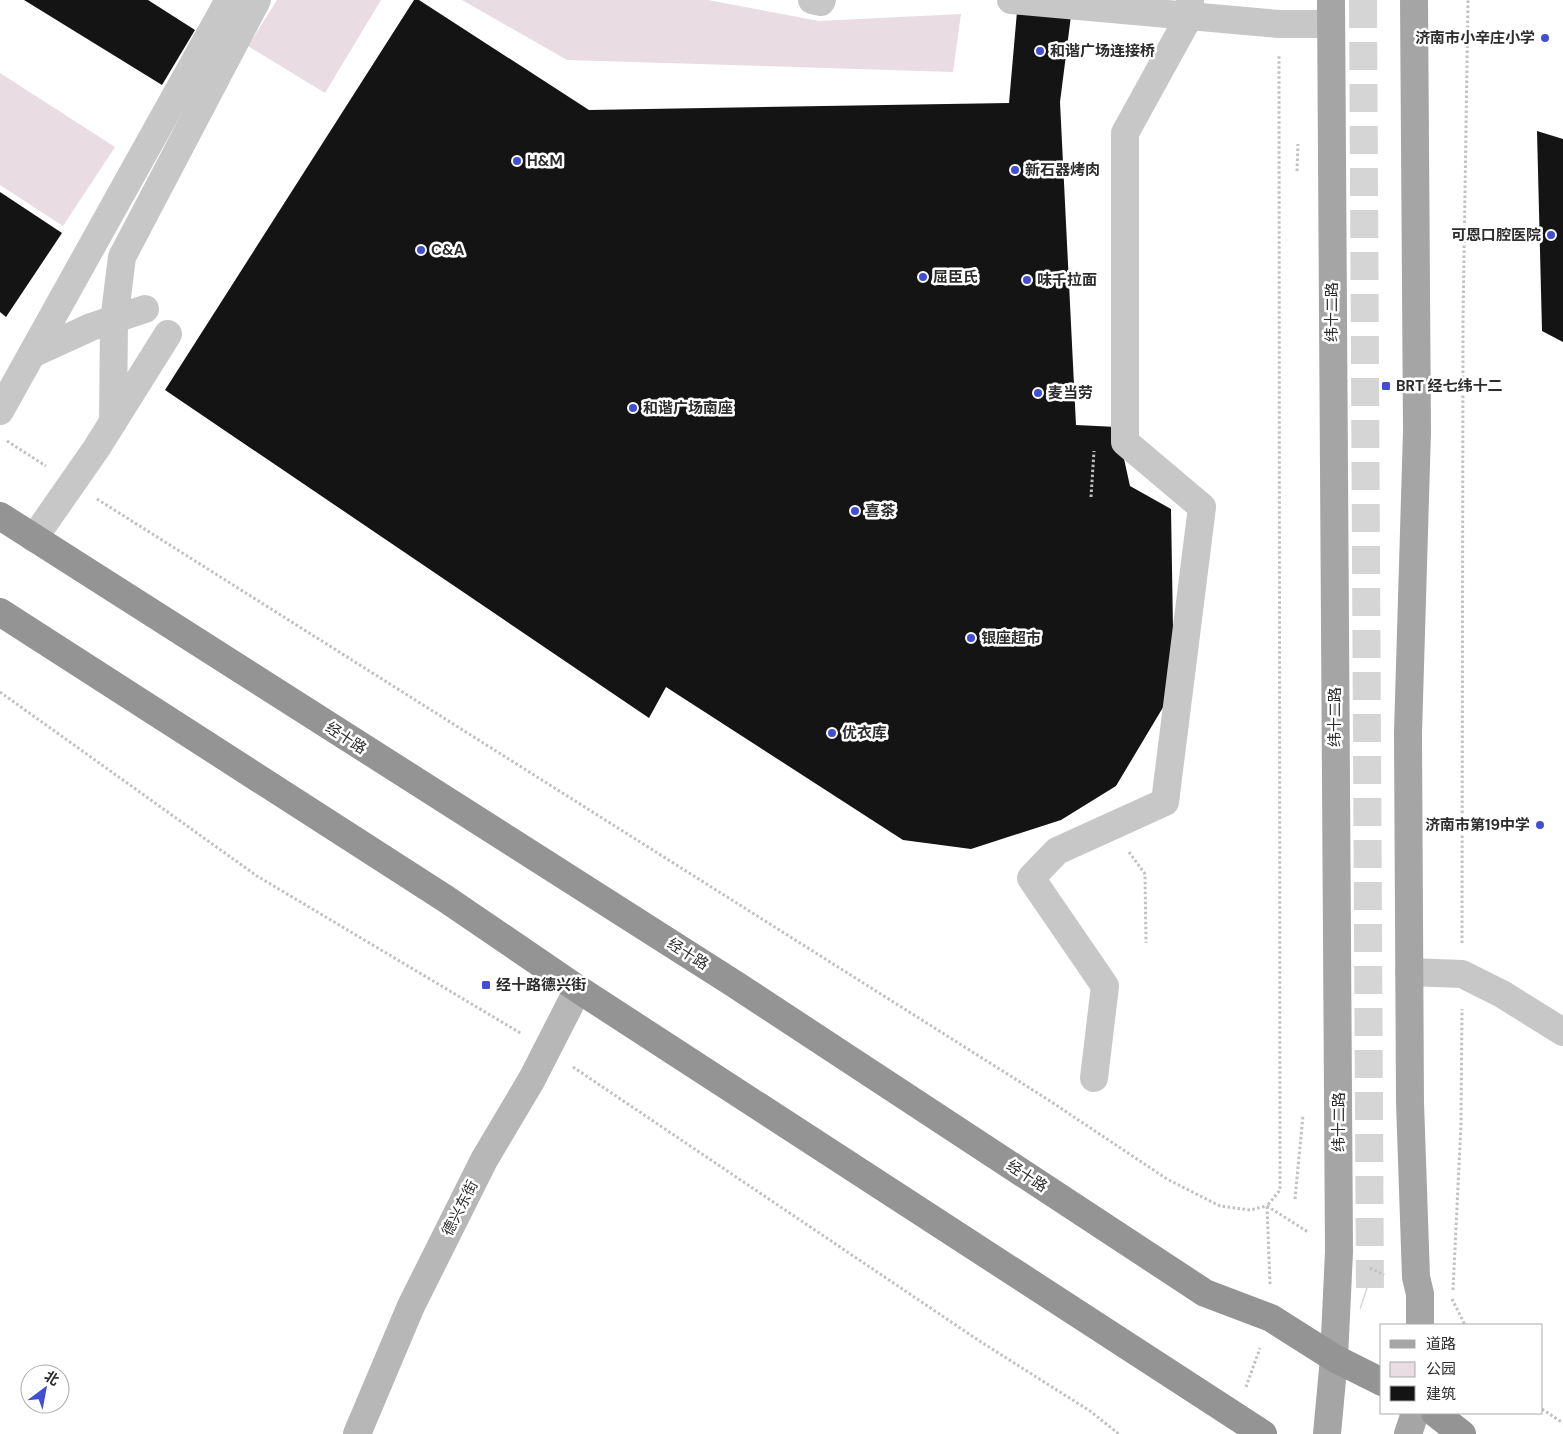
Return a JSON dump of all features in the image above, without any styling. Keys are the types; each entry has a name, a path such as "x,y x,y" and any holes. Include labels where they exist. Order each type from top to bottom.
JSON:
{"highway":[{"name":"经十路","path":"0,516 733,982 1204,1293 1272,1318 1334,1358 1380,1381"},
{"path":"0,612 446,899 578,989 1153,1365 1263,1434"},
{"path":"1436,1414 1462,1434"}],"main road":[{"path":"1414,0 1418,431 1408,733 1409,972 1410,1112 1416,1277 1420,1294 1420,1324"},
{"name":"纬十二路","path":"1327,1434 1334,1358 1339,1252 1331,12"},
{"path":"1408,1434 1415,1414"}],"street":[{"path":"0,411 230,0"},
{"path":"113,422 114,321 122,257 257,0"},
{"path":"812,0 822,0"},
{"path":"1011,0 1190,8 1279,24 1331,12"},
{"path":"1094,1078 1106,986 1031,878 1058,851 1165,802 1202,507 1125,442 1125,133 1190,8"},
{"path":"32,354 91,327 114,321 145,309"},
{"path":"34,538 113,422 168,334"},
{"path":"1409,972 1462,974 1502,994 1563,1032"},
{"name":"德兴东街","path":"357,1434 411,1306 484,1160 532,1079 578,989"}],"path":[{"path":"1464,1324 1452,1300 1461,1124 1463,321 1468,0"},
{"path":"0,437 1046,1099 1168,1179 1220,1206 1250,1210 1267,1206 1280,1190 1279,24"},
{"path":"1297,171 1298,144"},
{"path":"1091,497 1094,444"},
{"path":"1111,827 1145,874 1146,943"},
{"path":"1295,1199 1303,1114"},
{"path":"1267,1206 1339,1252 1420,1294"},
{"path":"1235,1415 1272,1318 1267,1206"},
{"path":"1543,1410 1563,1423"}],"green space":[{"path":"277,0 381,0 325,93 248,46"},
{"path":"462,0 708,0 819,21 961,14 953,72 567,60"},
{"path":"0,73 115,147 63,226 0,185"}],"building":[{"path":"24,0 148,0 195,30 162,85"},
{"name":"和谐广场南座","path":"414,0 419,0 589,110 1009,103 1018,0 1073,0 1060,102 1076,425 1117,427 1130,486 1171,509 1174,689 1116,786 1061,820 971,849 903,840 666,687 649,718 165,390"},
{"name":"可恩口腔医院","path":"1537,131 1563,139 1563,342 1542,331"},
{"path":"0,192 62,233 6,317 0,312"}],"tunnel":[{"path":"1363,0 1370,1297 1364,1295"}],"place":[{"name":"济南市小辛庄小学","path":"1545,38"},
{"name":"和谐广场连接桥","path":"1040,51"},
{"name":"H&M","path":"517,161"},
{"name":"新石器烤肉","path":"1015,170"},
{"name":"可恩口腔医院","path":"1551,235"},
{"name":"C&A","path":"421,250"},
{"name":"屈臣氏","path":"923,277"},
{"name":"味千拉面","path":"1027,280"},
{"name":"BRT 经七纬十二","path":"1386,386"},
{"name":"麦当劳","path":"1038,393"},
{"name":"和谐广场南座","path":"633,408"},
{"name":"喜茶","path":"855,511"},
{"name":"银座超市","path":"971,638"},
{"name":"优衣库","path":"832,733"},
{"name":"济南市第19中学","path":"1540,825"},
{"name":"经十路德兴街","path":"486,985"}]}
